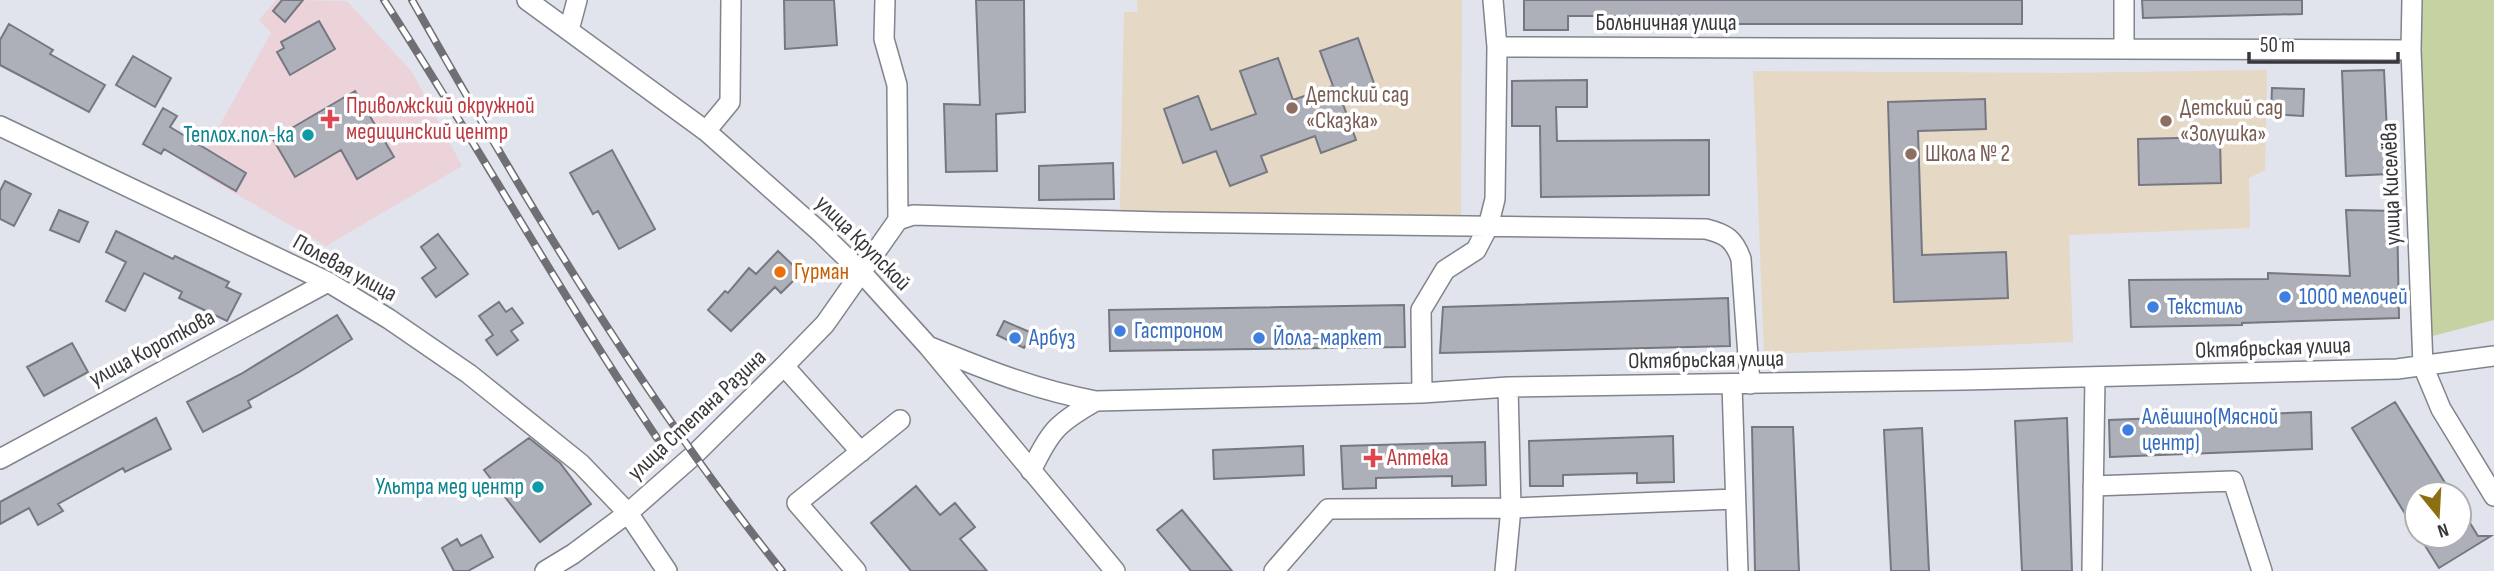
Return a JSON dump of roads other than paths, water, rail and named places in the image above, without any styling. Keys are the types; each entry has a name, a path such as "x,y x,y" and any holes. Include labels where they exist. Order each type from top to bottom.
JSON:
{"street":[{"name":"улица Крупской","path":"527,0 706,131 787,201 862,273 928,346 1115,571"},
{"path":"569,30 578,0"},
{"path":"706,131 730,102 731,0"},
{"path":"885,0 884,39 897,85 898,220 913,215 1706,229 1724,234 1736,244 1741,258 1741,384 1735,499 1738,571"},
{"path":"1422,393 1421,310 1446,270 1476,250 1488,227 1495,199 1497,47 1493,0"},
{"path":"2124,0 2124,49"},
{"name":"улица Киселёва","path":"2412,0 2411,50 2423,366"},
{"name":"Больничная улица","path":"1497,47 2411,50"},
{"name":"Полевая улица","path":"0,126 328,282 389,319 469,374 581,464 628,513 667,571"},
{"name":"улица Степана Разина","path":"545,571 573,554 628,513 695,454 784,366 825,324 898,220"},
{"name":"улица Короткова","path":"0,459 328,282"},
{"name":"Октябрьская улица","path":"928,346 1007,378 1055,393 1096,401 1422,393 1508,387 2384,370 2494,356"},
{"path":"784,366 861,452"},
{"path":"2423,366 2441,409 2494,496"},
{"path":"2092,571 2095,377"},
{"path":"1505,571 1511,508 1508,387"},
{"path":"1031,471 1046,439 1067,418 1096,401"},
{"path":"856,571 797,503 900,420"},
{"path":"2093,486 2233,481 2262,571"},
{"path":"1274,571 1328,509 1511,508 1735,499"}],"railway":[{"path":"384,0 657,438"},
{"path":"412,0 497,148 632,365 730,504 782,571"}],"place":[{"name":"Детский сад «Сказка»","path":"1292,108"},
{"name":"Приволжский окружной медицинский центр","path":"330,119"},
{"name":"Детский сад «Золушка»","path":"2166,121"},
{"name":"Теплох.пол-ка","path":"308,135"},
{"name":"Школа № 2","path":"1911,154"},
{"name":"Гурман","path":"780,272"},
{"name":"1000 мелочей","path":"2285,297"},
{"name":"Текстиль","path":"2153,307"},
{"name":"Гастроном","path":"1120,331"},
{"name":"Арбуз","path":"1015,338"},
{"name":"Йола-маркет","path":"1259,338"},
{"name":"Алёшино(Мясной центр)","path":"2128,430"},
{"name":"Аптека","path":"1373,458"},
{"name":"Ультра мед центр","path":"538,487"}]}
